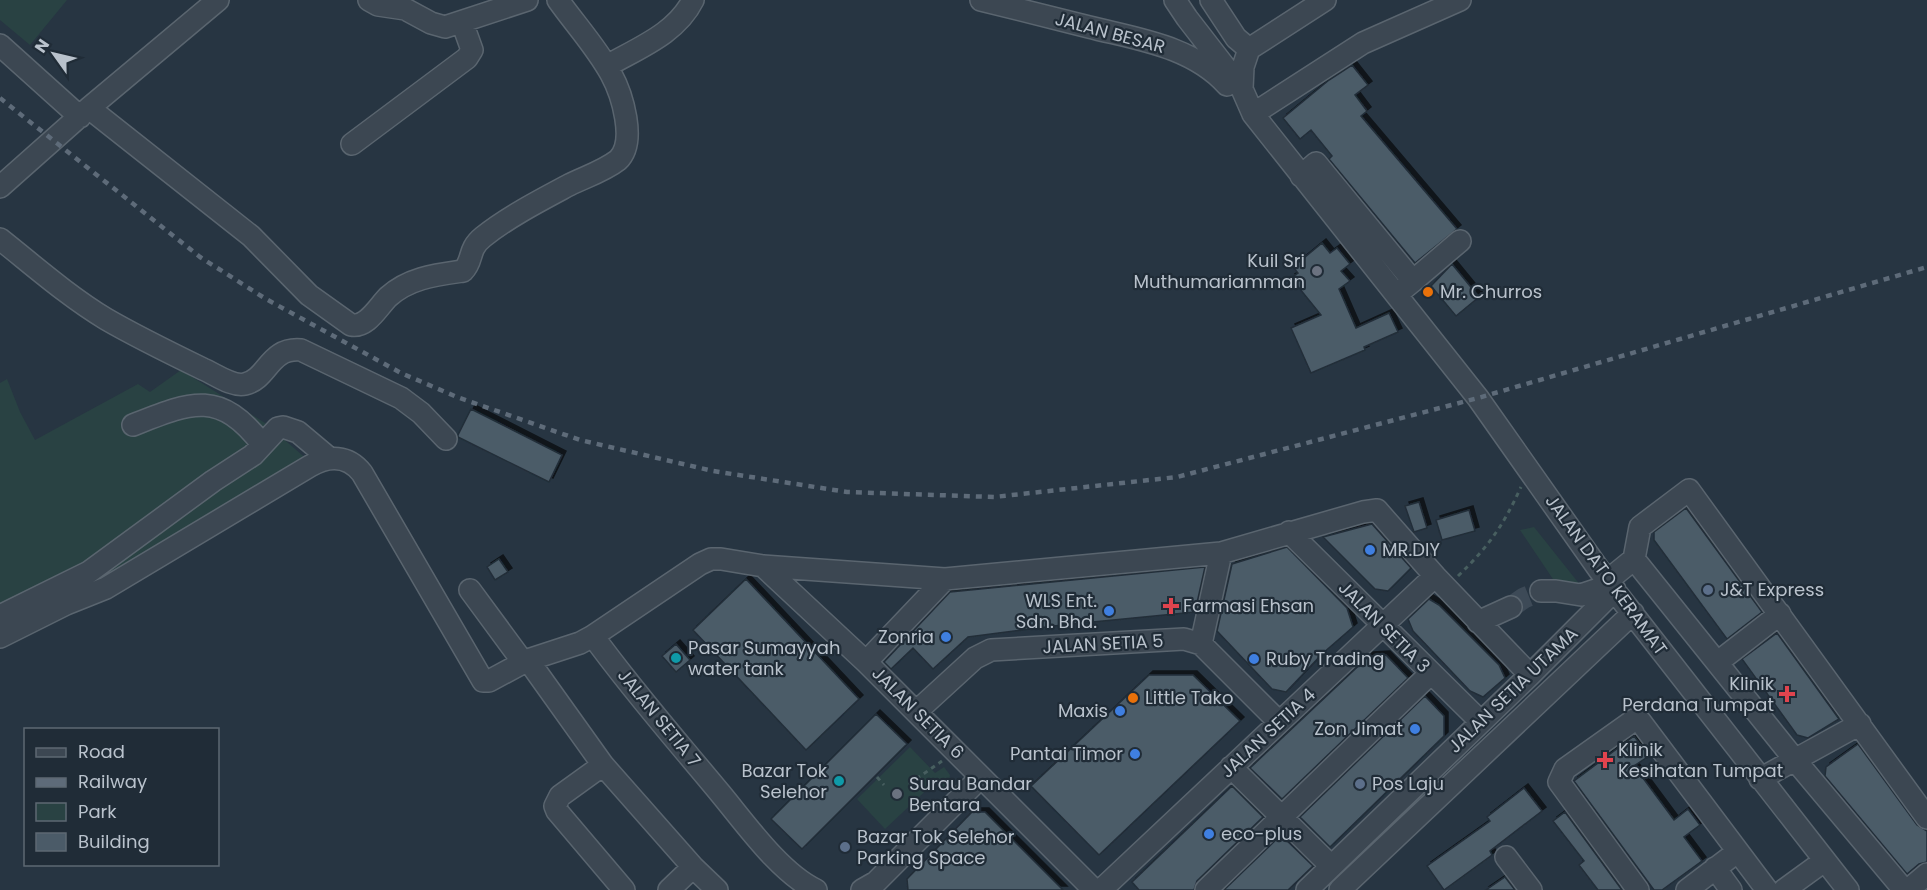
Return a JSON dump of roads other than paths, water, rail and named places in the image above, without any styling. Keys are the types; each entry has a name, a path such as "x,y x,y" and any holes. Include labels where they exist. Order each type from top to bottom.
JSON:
{"street":[{"path":"0,187 84,112 218,0"},
{"path":"369,0 378,5 405,9 438,26 445,27 527,0"},
{"path":"0,45 84,112 258,242 309,295 351,325 358,325 365,322 406,283 463,271 467,267 475,244 484,236 534,204 611,165 622,156 628,129 616,84 607,66 558,0"},
{"path":"607,66 674,26 693,0"},
{"name":"JALAN BESAR","path":"981,0 1161,45 1199,62 1217,74 1253,114"},
{"path":"1175,0 1242,89 1253,114 1363,43 1451,2"},
{"path":"1211,0 1236,38 1249,48"},
{"path":"1242,89 1243,67 1249,48 1325,0"},
{"path":"1161,45 1176,41 1185,35 1189,28 1187,18"},
{"path":"352,144 467,58 472,51 462,22"},
{"name":"JALAN DATO KERAMAT","path":"1253,114 1301,176 1405,287 1478,398 1611,585 1848,890"},
{"path":"0,239 55,283 105,318 180,358 235,383 246,384 256,378 278,356 291,349 301,350 401,398 421,413 447,439"},
{"path":"1405,287 1460,241"},
{"path":"133,425 167,412 211,405 232,414 247,424 262,444"},
{"path":"0,616 89,572 213,481 239,466 253,455 278,428 283,427 298,432 329,458"},
{"path":"0,637 66,604 106,588 322,459 329,458 349,461 355,464 362,473 480,679 489,681 525,661 580,643 593,636 700,564 711,559 763,566 945,579 1221,553 1289,532 1377,510 1478,622 1530,675"},
{"path":"1541,591 1581,595 1611,585 1634,559 1640,528 1689,490 1927,818"},
{"name":"JALAN SETIA 3","path":"1289,532 1480,721"},
{"path":"1221,553 1201,644 1279,722"},
{"path":"1634,559 1795,760 1906,890 1927,874"},
{"name":"JALAN SETIA 6","path":"763,566 866,662 1094,890"},
{"path":"866,662 945,579"},
{"name":"JALAN SETIA 4","path":"1115,886 1231,767 1383,625 1441,582"},
{"name":"JALAN SETIA UTAMA","path":"1306,890 1530,675 1611,585"},
{"path":"471,589 603,765 693,867 717,890"},
{"path":"1478,622 1511,607"},
{"path":"1340,890 1633,613"},
{"path":"1718,662 1780,614"},
{"name":"JALAN SETIA 7","path":"593,636 634,690 761,842 793,875 816,890"},
{"name":"JALAN SETIA 5","path":"916,712 975,658 991,650 1185,639 1201,644"},
{"path":"1206,890 1431,673"},
{"path":"1638,890 1559,782 1565,769 1631,721 1640,721 1767,890"},
{"path":"1760,779 1860,724"},
{"path":"603,765 556,800 555,806 624,890"},
{"path":"1231,767 1331,866"},
{"path":"874,887 981,777"},
{"path":"1687,890 1737,852"},
{"path":"1506,856 1532,890"},
{"path":"1784,890 1824,861"},
{"path":"669,890 693,867"},
{"path":"1715,868 1731,890"}],"tunnel":[{"path":"1511,607 1524,598 1541,591"}],"railway":[{"path":"0,98 200,257 266,299 401,373 457,397 580,440 713,471 847,492 994,497 1177,477 1478,398 1927,267"}],"place":[{"name":"Kuil Sri Muthumariamman","path":"1317,271"},
{"name":"Mr. Churros","path":"1428,292"},
{"name":"MR.DIY","path":"1370,550"},
{"name":"J&T Express","path":"1708,590"},
{"name":"Farmasi Ehsan","path":"1171,606"},
{"name":"WLS Ent. Sdn. Bhd.","path":"1109,611"},
{"name":"Zonria","path":"946,637"},
{"name":"Pasar Sumayyah water tank","path":"676,658"},
{"name":"Ruby Trading","path":"1254,659"},
{"name":"Klinik Perdana Tumpat","path":"1787,694"},
{"name":"Little Tako","path":"1133,698"},
{"name":"Maxis","path":"1120,711"},
{"name":"Zon Jimat","path":"1415,729"},
{"name":"Pantai Timor","path":"1135,754"},
{"name":"Klinik Kesihatan Tumpat","path":"1605,760"},
{"name":"Bazar Tok Selehor","path":"839,781"},
{"name":"Pos Laju","path":"1360,784"},
{"name":"Surau Bandar Bentara","path":"897,794"},
{"name":"eco-plus","path":"1209,834"},
{"name":"Bazar Tok Selehor Parking Space","path":"845,847"}]}
